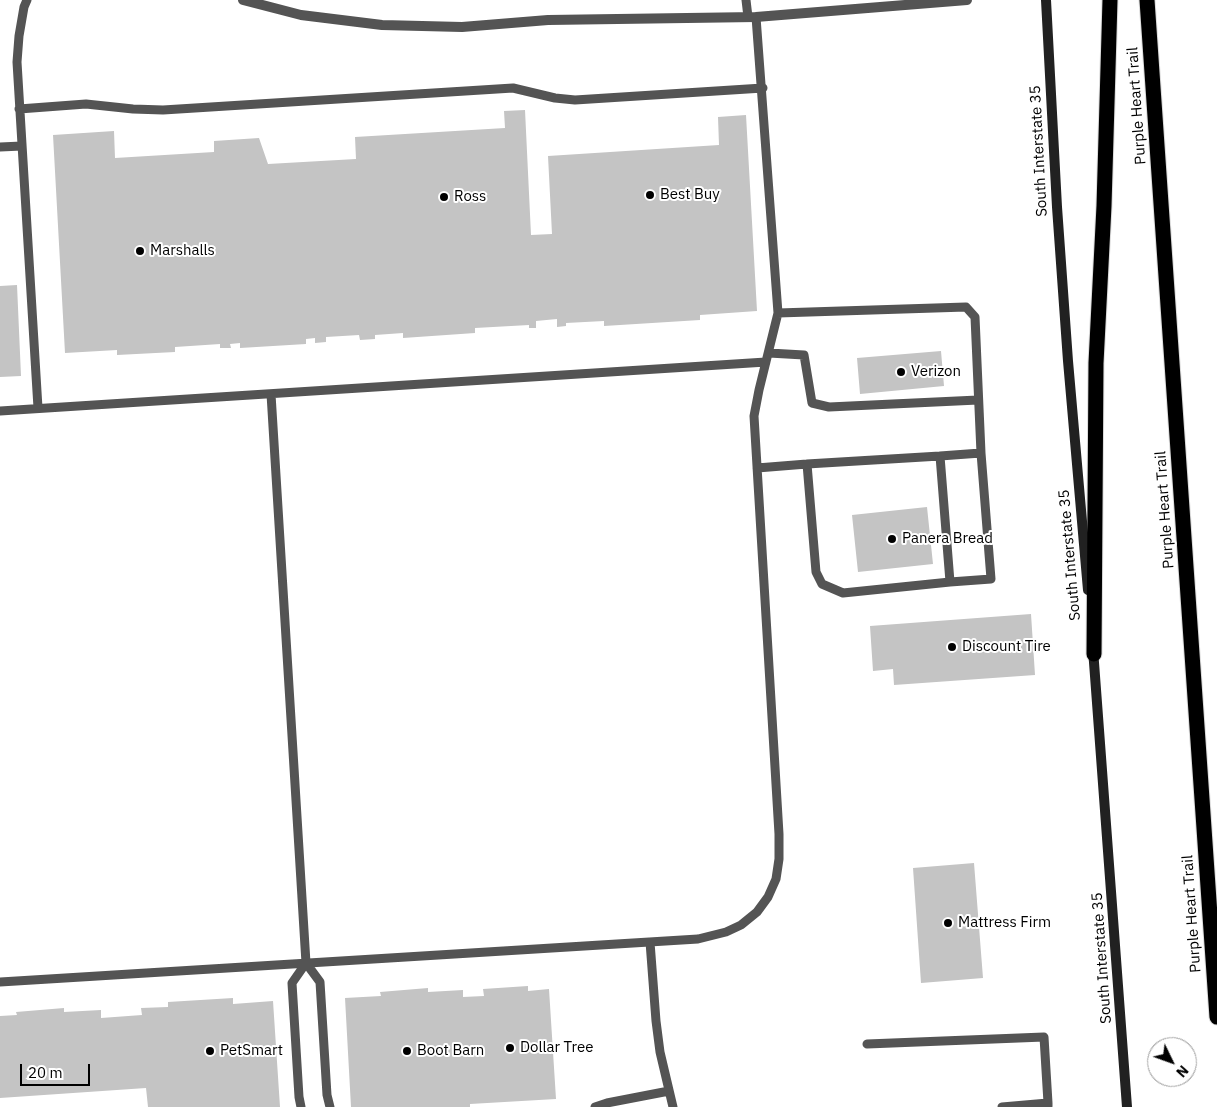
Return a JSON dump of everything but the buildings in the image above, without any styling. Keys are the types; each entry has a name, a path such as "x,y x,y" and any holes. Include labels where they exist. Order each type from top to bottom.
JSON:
{"highway":[{"path":"1094,654 1096,363 1110,0"},
{"name":"Purple Heart Trail","path":"1147,0 1217,1017"}],"main road":[{"name":"South Interstate 35","path":"1046,0 1067,352 1094,654 1127,1107"}],"street":[{"path":"243,0 301,15 382,25 462,27 548,20 752,17 967,0"}],"lane":[{"path":"27,0 18,36 17,62 38,408"},
{"path":"0,982 650,942 712,936 741,924 757,912 768,896 776,879 779,859 779,834 754,416 778,314 763,88 752,17 746,0"},
{"path":"19,108 86,104 163,110 513,88 555,98 575,100 763,88"},
{"path":"0,146 22,146"},
{"path":"778,314 966,307 975,317 981,453 991,579 843,593 822,584 816,572 807,464"},
{"path":"769,353 804,355 812,403 829,407 978,400"},
{"path":"0,410 766,362"},
{"path":"271,394 306,963 320,982 327,1095 330,1107"},
{"path":"757,468 981,453"},
{"path":"940,456 950,582"},
{"path":"650,942 656,1022 673,1107"},
{"path":"301,1107 292,983 306,963"},
{"path":"868,1044 1044,1037 1048,1105 1002,1107"},
{"path":"595,1107 669,1091"}],"place":[{"name":"Best Buy","path":"650,195"},
{"name":"Ross","path":"444,197"},
{"name":"Marshalls","path":"140,251"},
{"name":"Verizon","path":"901,372"},
{"name":"Panera Bread","path":"892,539"},
{"name":"Discount Tire","path":"952,647"},
{"name":"Mattress Firm","path":"948,923"},
{"name":"Dollar Tree","path":"510,1048"},
{"name":"PetSmart","path":"210,1051"},
{"name":"Boot Barn","path":"407,1051"}]}
